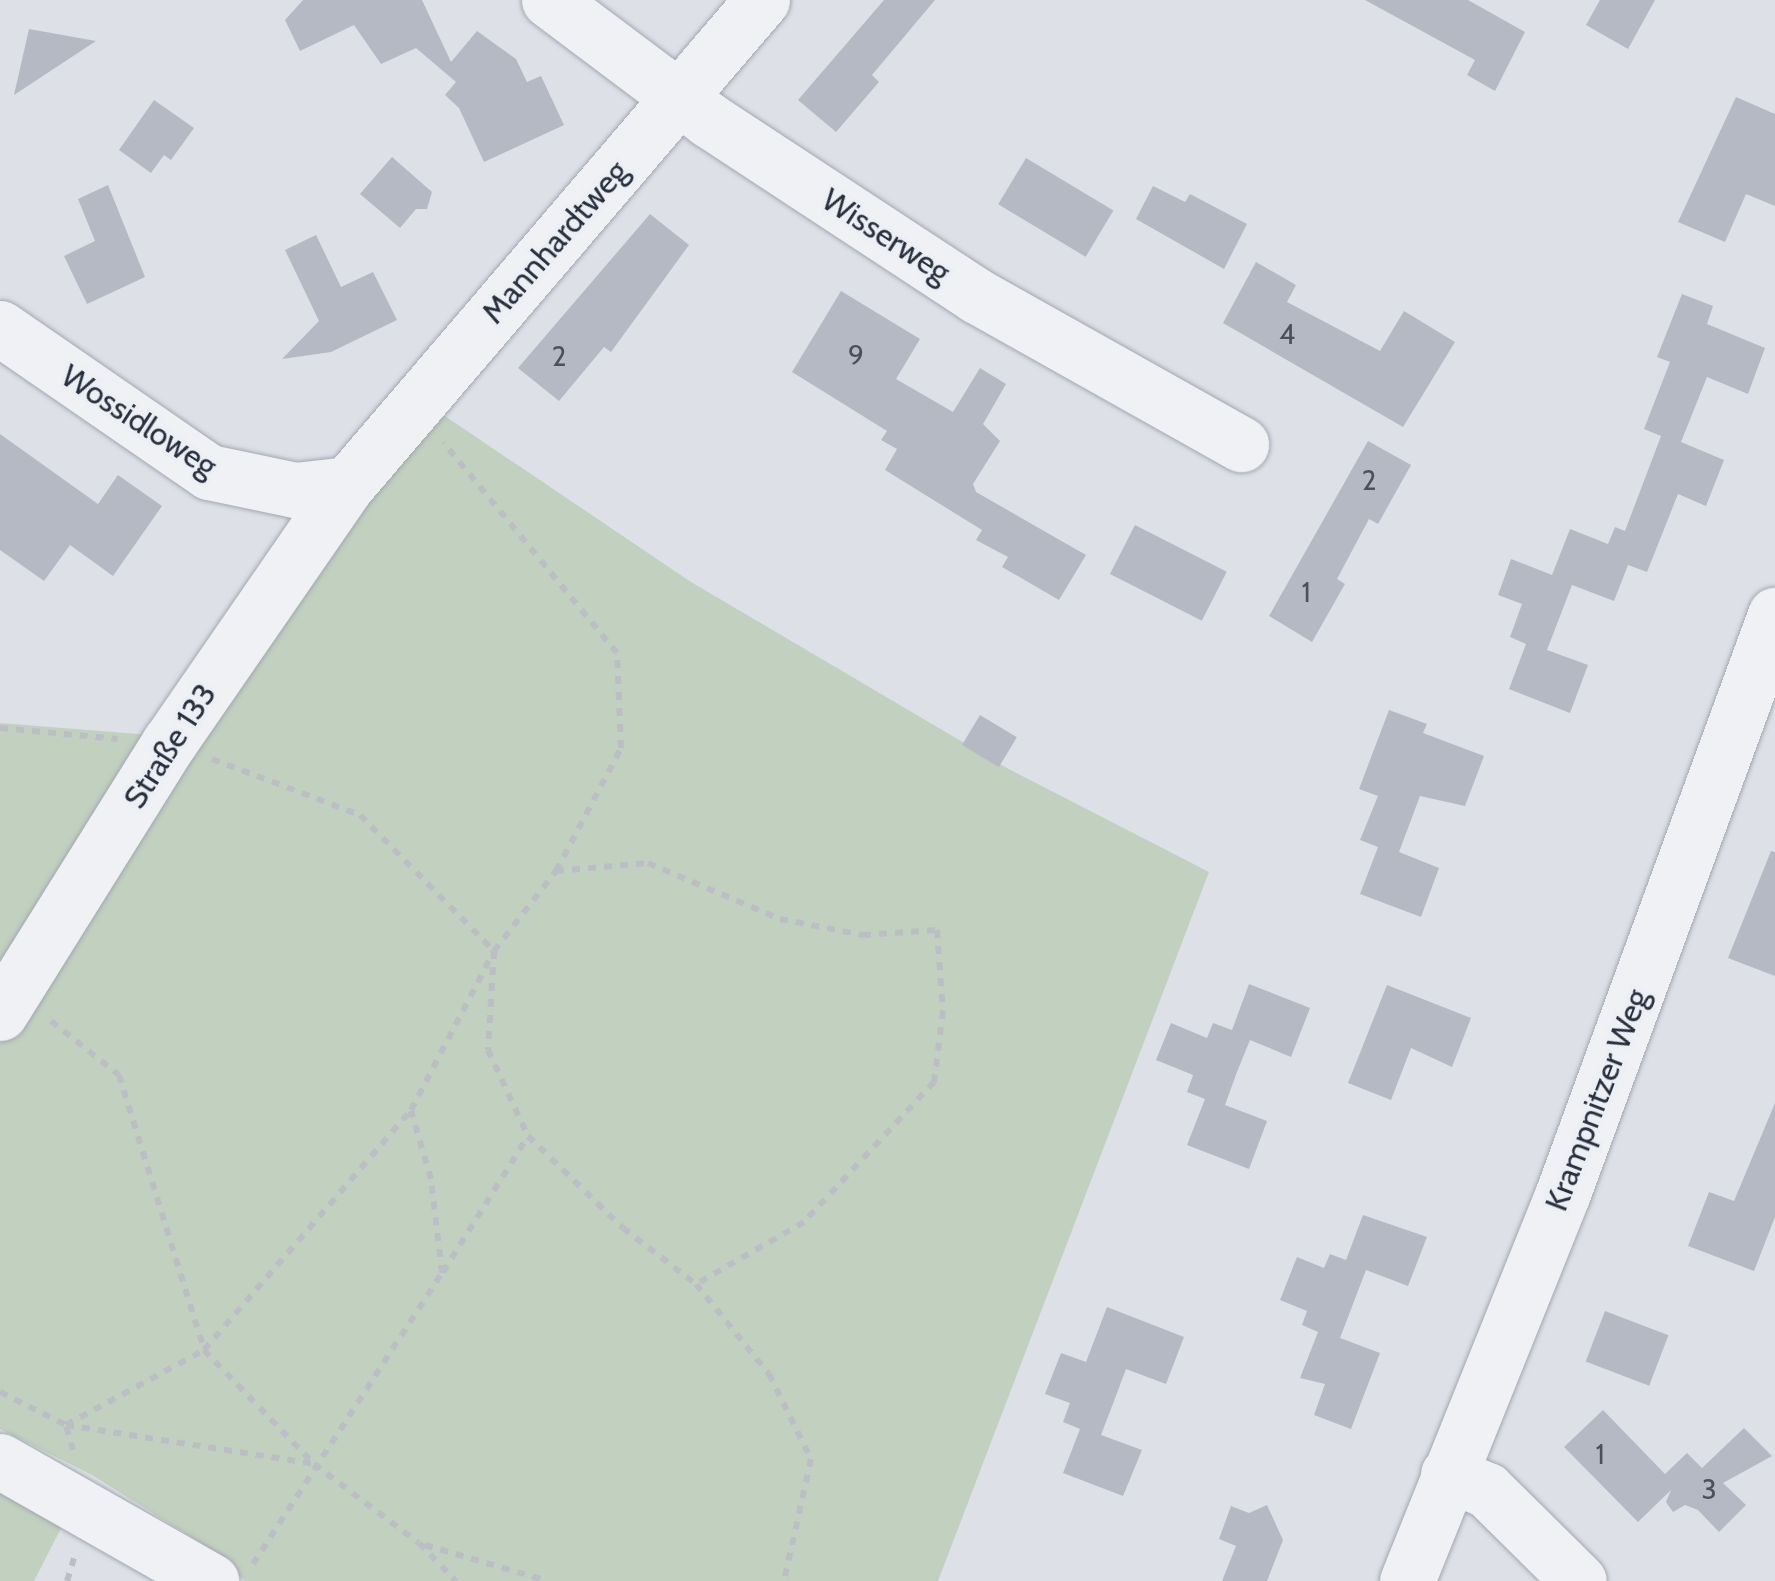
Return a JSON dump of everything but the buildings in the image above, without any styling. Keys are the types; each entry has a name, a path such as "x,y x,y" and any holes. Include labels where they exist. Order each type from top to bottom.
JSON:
{"street":[{"name":"Wisserweg","path":"549,0 681,95 977,296 1240,444"},
{"name":"Mannhardtweg","path":"348,484 762,0"},
{"name":"Wossidloweg","path":"0,328 210,472 294,490 348,484"},
{"name":"Straße 133","path":"7,1002 169,743 348,484"},
{"name":"Krampnitzer Weg","path":"1408,1581 1562,1194 1775,615"},
{"path":"0,1461 89,1510 229,1577"},
{"path":"1448,1474 1486,1490 1579,1581"}],"path":[{"path":"66,1425 204,1350 411,1110 494,951 556,871 621,748 617,653 414,406"},
{"path":"0,728 169,743 360,815 494,951 488,1050 528,1136 623,1228 696,1284 770,1374 810,1459 784,1581"},
{"path":"556,871 648,863 780,919 863,935 937,930 943,1011 934,1082 804,1222 696,1284"},
{"path":"7,1002 119,1074 204,1350 314,1464 419,1543 456,1581"},
{"path":"411,1110 431,1179 442,1273"},
{"path":"229,1577 314,1464 528,1136"},
{"path":"0,1392 66,1425 314,1464"},
{"path":"66,1425 89,1510 67,1581"},
{"path":"419,1543 548,1581"}],"green space":[{"path":"439,412 691,582 1005,767 1209,872 938,1581 245,1581 201,1543 92,1475 0,1429 0,723 151,735"},
{"path":"0,1469 73,1505 34,1581 0,1581"}]}
